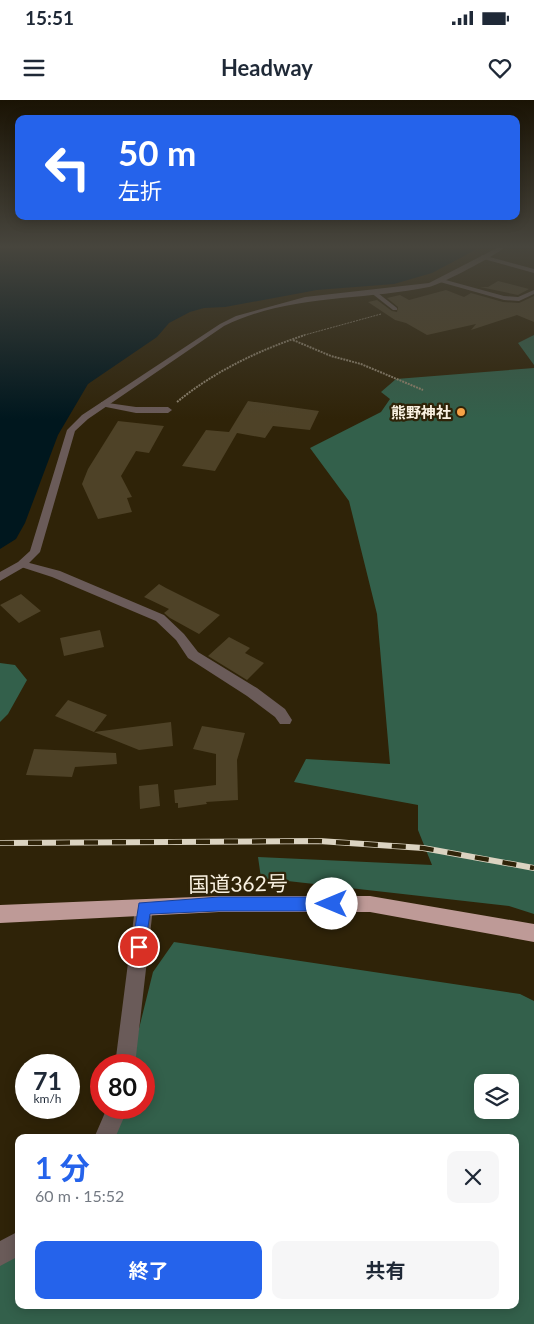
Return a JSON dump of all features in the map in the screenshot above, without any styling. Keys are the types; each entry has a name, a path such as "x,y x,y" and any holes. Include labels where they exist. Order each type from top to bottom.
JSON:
{"highway":[{"name":"国道362号","path":"0,914 219,904 370,904 534,933"}],"street":[{"path":"0,577 22,564 35,552 71,430 104,404 222,326 238,317 282,305"},
{"path":"390,305 395,309"},
{"path":"104,404 136,410 168,410"},
{"path":"22,564 56,574 160,618 180,637 193,655 259,697 280,713 285,720"},
{"path":"126,1054 144,908"},
{"path":"106,1134 113,1119"},
{"path":"0,1254 15,1245"}],"path":[{"path":"168,410 187,392 238,361 342,322 395,309"},
{"path":"293,340 331,356 361,364 423,390"}],"green space":[{"path":"534,335 534,365 518,343"},
{"path":"534,368 534,914 509,906 261,878 258,857 432,865 418,830 418,805 294,782 306,759 390,764 377,614 349,501 310,448 381,412 390,399 381,392 396,379"},
{"path":"0,663 15,665 27,680 8,714 0,722"},
{"path":"174,942 520,994 534,1001 534,1324 0,1324 0,1247 15,1243 15,1309 519,1309 519,1134 98,1134 109,1119 155,1119 155,1054 133,1054 153,972"}],"water":[{"path":"0,305 235,305 204,308 190,312 169,323 157,337 88,384 58,435 25,523 16,539 0,549"}],"building":[{"path":"373,305 384,305 397,312 398,307 396,305 534,305 534,322 517,315 471,330 476,324 427,335 406,323 395,320"},
{"path":"248,401 319,411 310,430 273,426 265,438 237,433 215,471 182,466 206,430 229,432"},
{"path":"118,421 164,426 149,453 136,451 121,476 132,497 127,498 132,512 98,519 82,484 88,469"},
{"path":"159,584 220,615 199,634 164,613 169,609 144,597"},
{"path":"21,594 41,611 19,623 0,605"},
{"path":"100,630 104,647 64,656 60,638"},
{"path":"229,637 250,648 245,653 264,663 247,680 208,656"},
{"path":"68,700 107,715 94,732 55,716"},
{"path":"171,722 173,746 139,750 94,732"},
{"path":"202,726 245,733 237,760 238,800 206,802 207,804 178,808 178,803 175,803 174,790 216,785 216,754 193,749"},
{"path":"34,749 116,753 117,764 75,767 72,777 26,775"},
{"path":"158,784 160,806 140,809 139,786"}],"railway":[{"path":"0,843 319,841 423,848 534,868"}],"place":[{"name":"熊野神社","path":"461,412"}],"route":[{"path":"139,947 144,908 219,904 332,904"}]}
